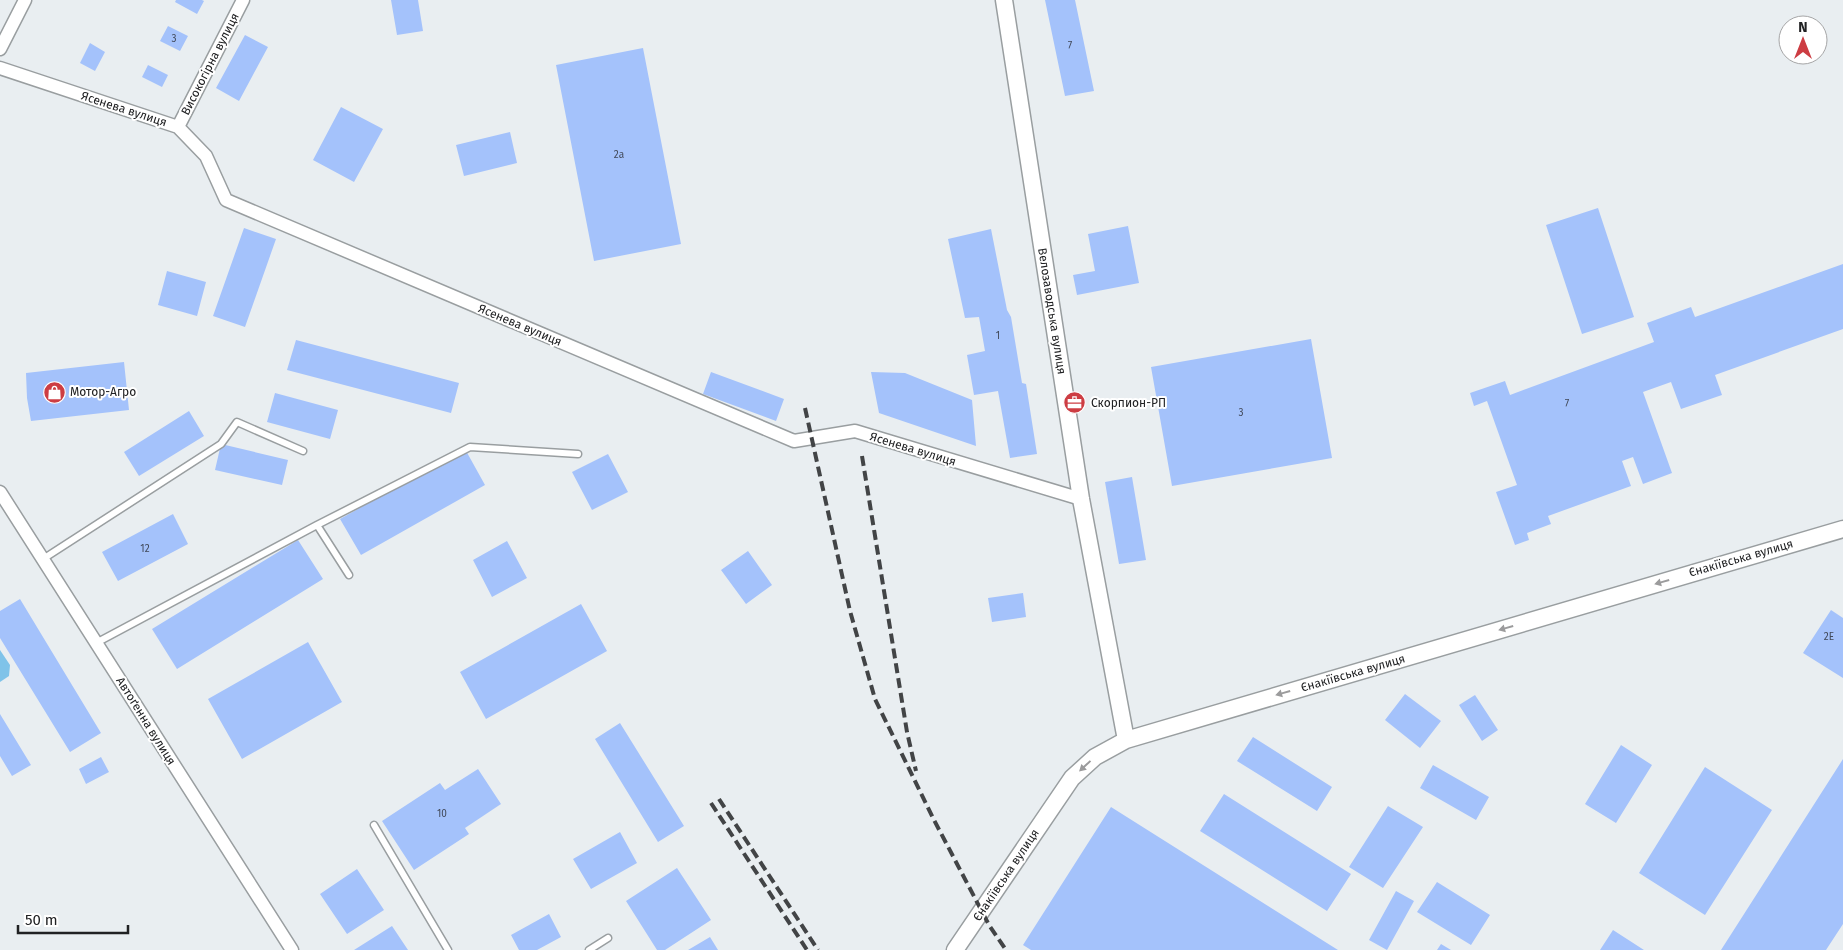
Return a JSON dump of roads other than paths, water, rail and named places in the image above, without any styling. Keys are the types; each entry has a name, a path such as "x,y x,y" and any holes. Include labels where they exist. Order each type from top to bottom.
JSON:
{"street":[{"path":"0,49 25,0"},
{"name":"Високогірна вулиця","path":"178,127 243,0"},
{"name":"Велозаводська вулиця","path":"1004,0 1081,499 1126,740"},
{"name":"Ясенева вулиця","path":"0,68 178,127 206,156 226,200 794,441 854,431 1081,499"},
{"name":"Автоґенна вулиця","path":"0,492 292,950"},
{"name":"Єнакіївська вулиця","path":"955,950 1072,778 1095,757 1126,740 1843,528"}],"lane":[{"path":"43,559 221,444 237,422 303,451"},
{"path":"96,643 317,525 470,447 578,454"},
{"path":"317,525 349,575"},
{"path":"374,825 448,950"},
{"path":"589,950 608,938"}],"railway":[{"path":"805,408 850,611 875,699 933,818 989,925 1006,950"},
{"path":"862,456 907,732 916,771"},
{"path":"719,799 818,950"},
{"path":"711,803 807,950"}],"place":[{"name":"Мотор-Агро","path":"54,392"},
{"name":"Скорпион-РП","path":"1075,403"}]}
